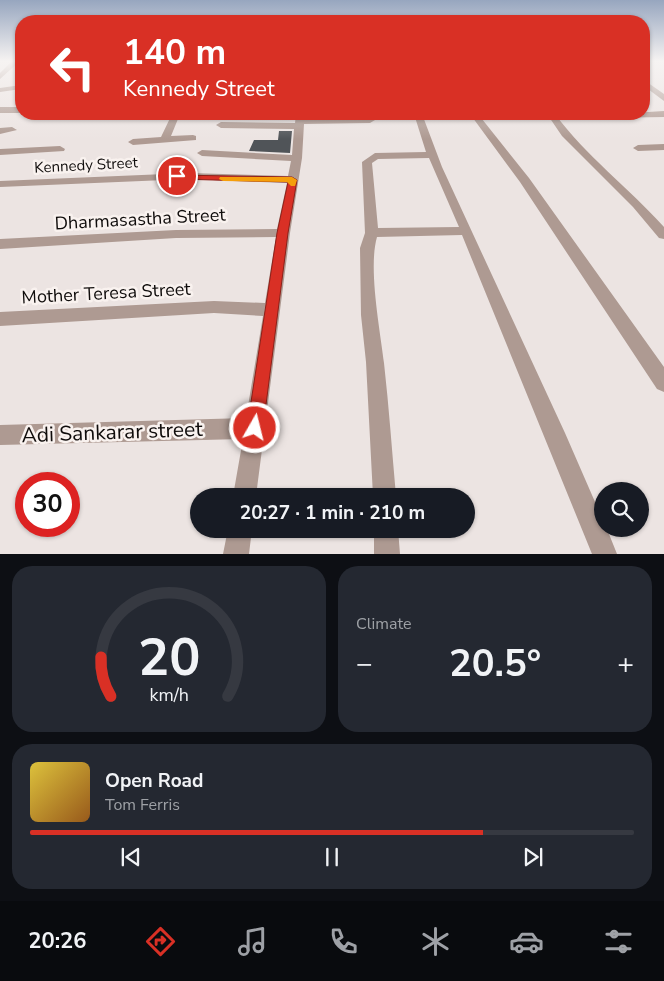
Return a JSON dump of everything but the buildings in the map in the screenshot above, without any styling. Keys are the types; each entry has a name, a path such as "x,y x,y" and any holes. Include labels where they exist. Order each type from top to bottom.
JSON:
{"street":[{"path":"650,87 664,98"},
{"path":"0,90 15,88"},
{"path":"0,110 15,110"},
{"path":"650,114 664,114"},
{"path":"165,140 173,120"},
{"path":"221,125 299,120 370,120"},
{"path":"246,488 282,233 297,158 299,120"},
{"path":"420,120 433,155 558,440 605,554"},
{"path":"479,120 525,180 664,383"},
{"path":"555,120 565,134 637,204 664,235"},
{"path":"0,131 12,130"},
{"path":"133,142 193,138"},
{"path":"638,148 664,147"},
{"path":"0,152 60,149"},
{"path":"202,153 297,158"},
{"path":"383,488 367,274 366,248 372,232 367,159 384,155 433,155"},
{"name":"Kennedy Street","path":"0,184 181,176 292,180"},
{"path":"372,232 467,231"},
{"name":"Dharmasastha Street","path":"0,244 176,234 282,233"},
{"name":"Mother Teresa Street","path":"0,319 214,307 271,310"},
{"name":"Adi Sankarar street","path":"0,435 255,428"},
{"path":"236,554 239,538"},
{"path":"386,538 387,554"}],"slow traffic":[{"path":"223,179 292,180 291,184"}],"route":[{"path":"177,176 292,180 282,233 255,428"}]}
